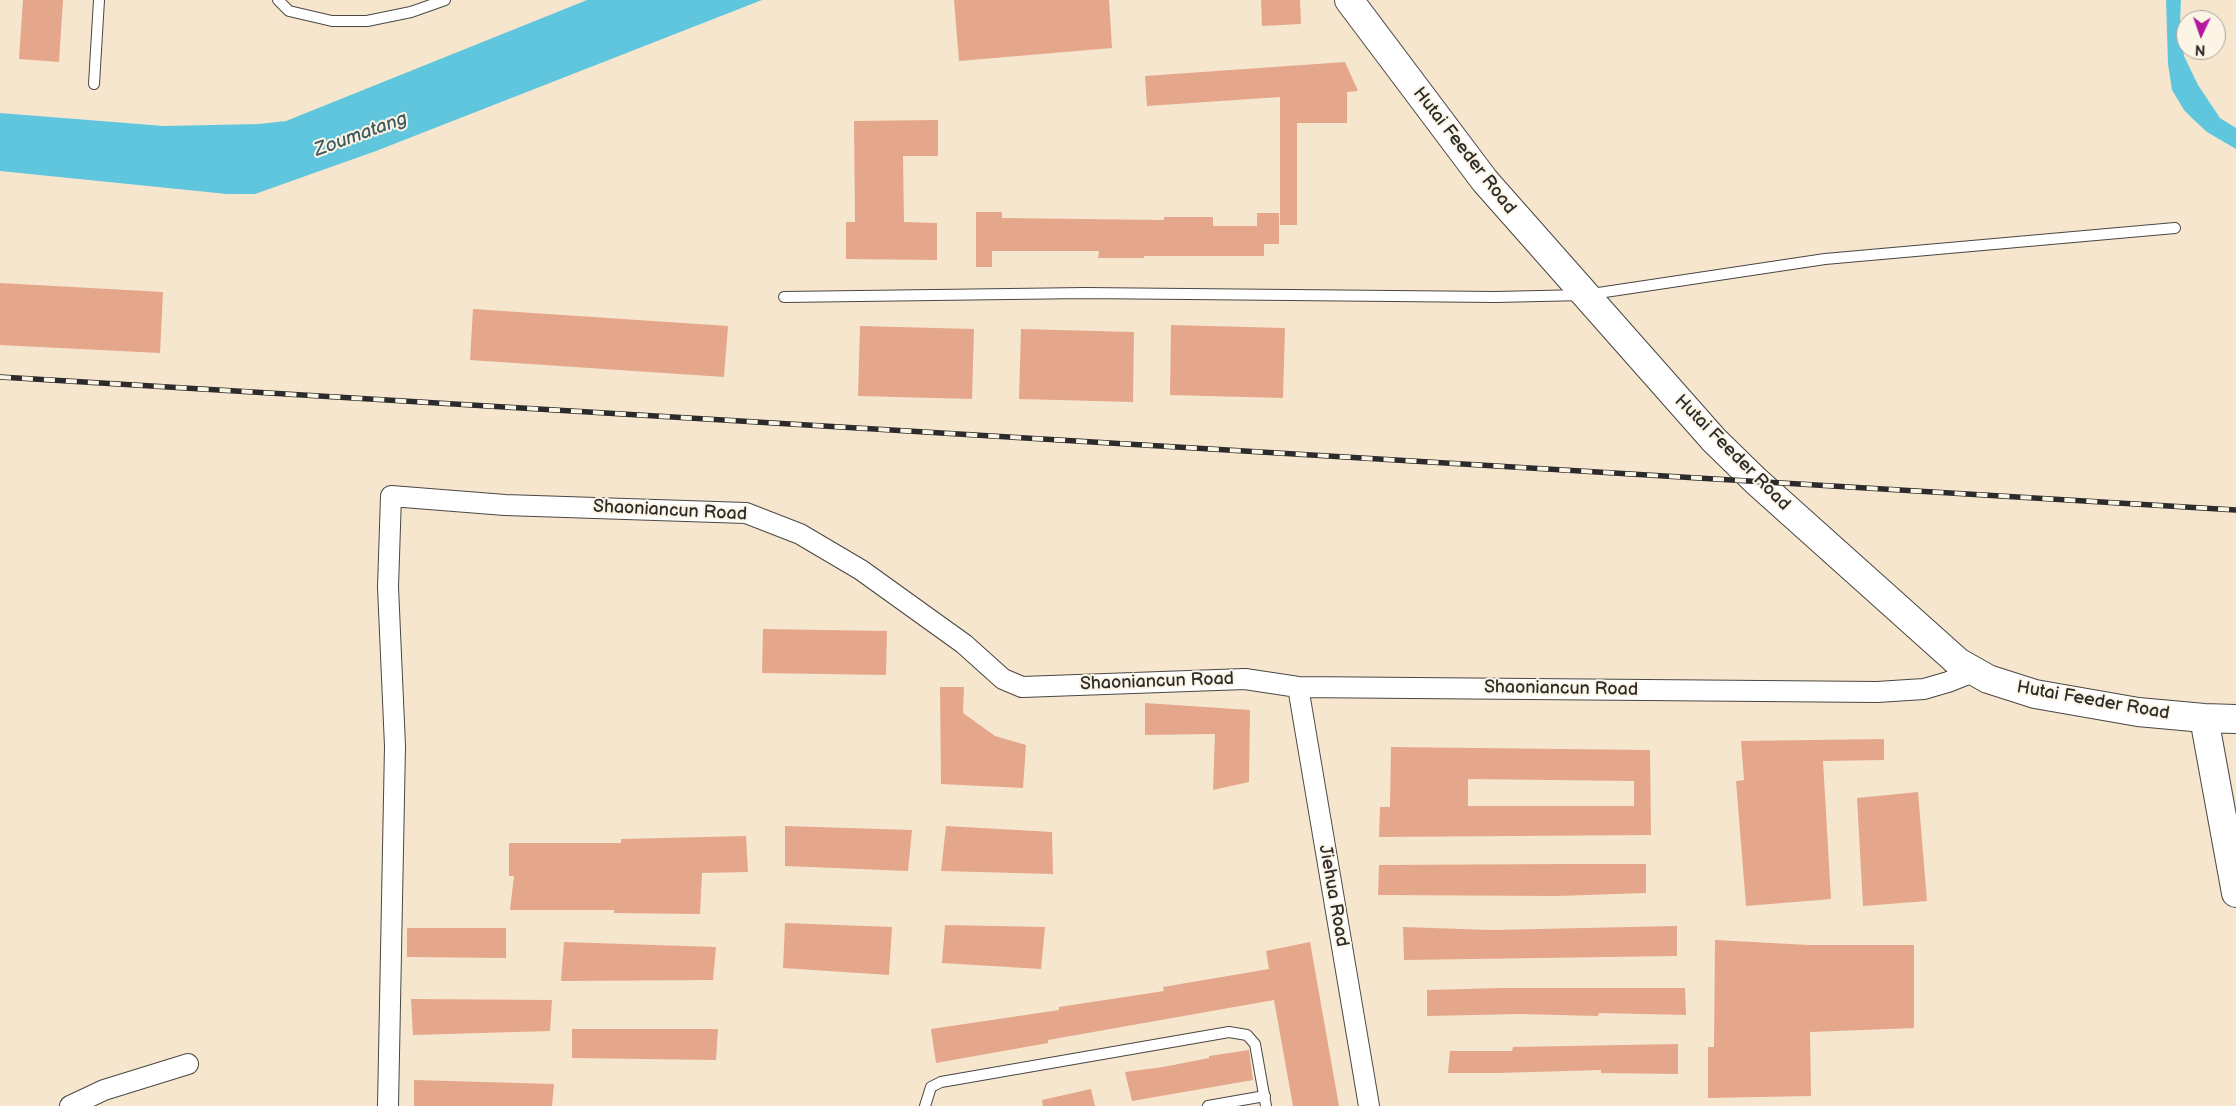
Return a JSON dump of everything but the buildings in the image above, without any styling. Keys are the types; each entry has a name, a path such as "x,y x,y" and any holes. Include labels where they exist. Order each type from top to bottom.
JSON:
{"street":[{"name":"Hutai Feeder Road","path":"1349,0 1485,181 1714,440 1756,481 1943,650 1973,672 2011,688 2035,694 2138,712 2204,718 2236,718"},
{"name":"Shaoniancun Road","path":"388,1106 395,746 388,587 391,496 506,505 746,513 800,534 861,570 964,644 1003,679 1012,684 1033,687 1245,678 1298,687 1876,692 1924,688 1973,672"},
{"name":"Jiehua Road","path":"1298,687 1368,1106"},
{"path":"2204,718 2236,893"},
{"path":"70,1106 104,1090 188,1064"}],"lane":[{"path":"94,84 98,0"},
{"path":"278,0 289,12 332,21 367,21 411,12 445,0"},
{"path":"784,297 1085,293 1486,297 1585,295 1825,260 2175,228"},
{"path":"925,1106 931,1087 941,1082 1229,1032 1247,1036 1255,1044 1266,1101 1208,1106"}],"water":[{"name":"Zoumatang","path":"587,0 762,0 376,151 255,194 227,194 0,171 0,113 164,126 259,124 286,121"},
{"path":"2166,0 2181,0 2181,10 2176,10 2176,60 2186,60 2198,85 2220,118 2236,128 2236,149 2207,132 2184,110 2172,90 2168,64"}],"railway":[{"path":"0,377 2236,510"}]}
